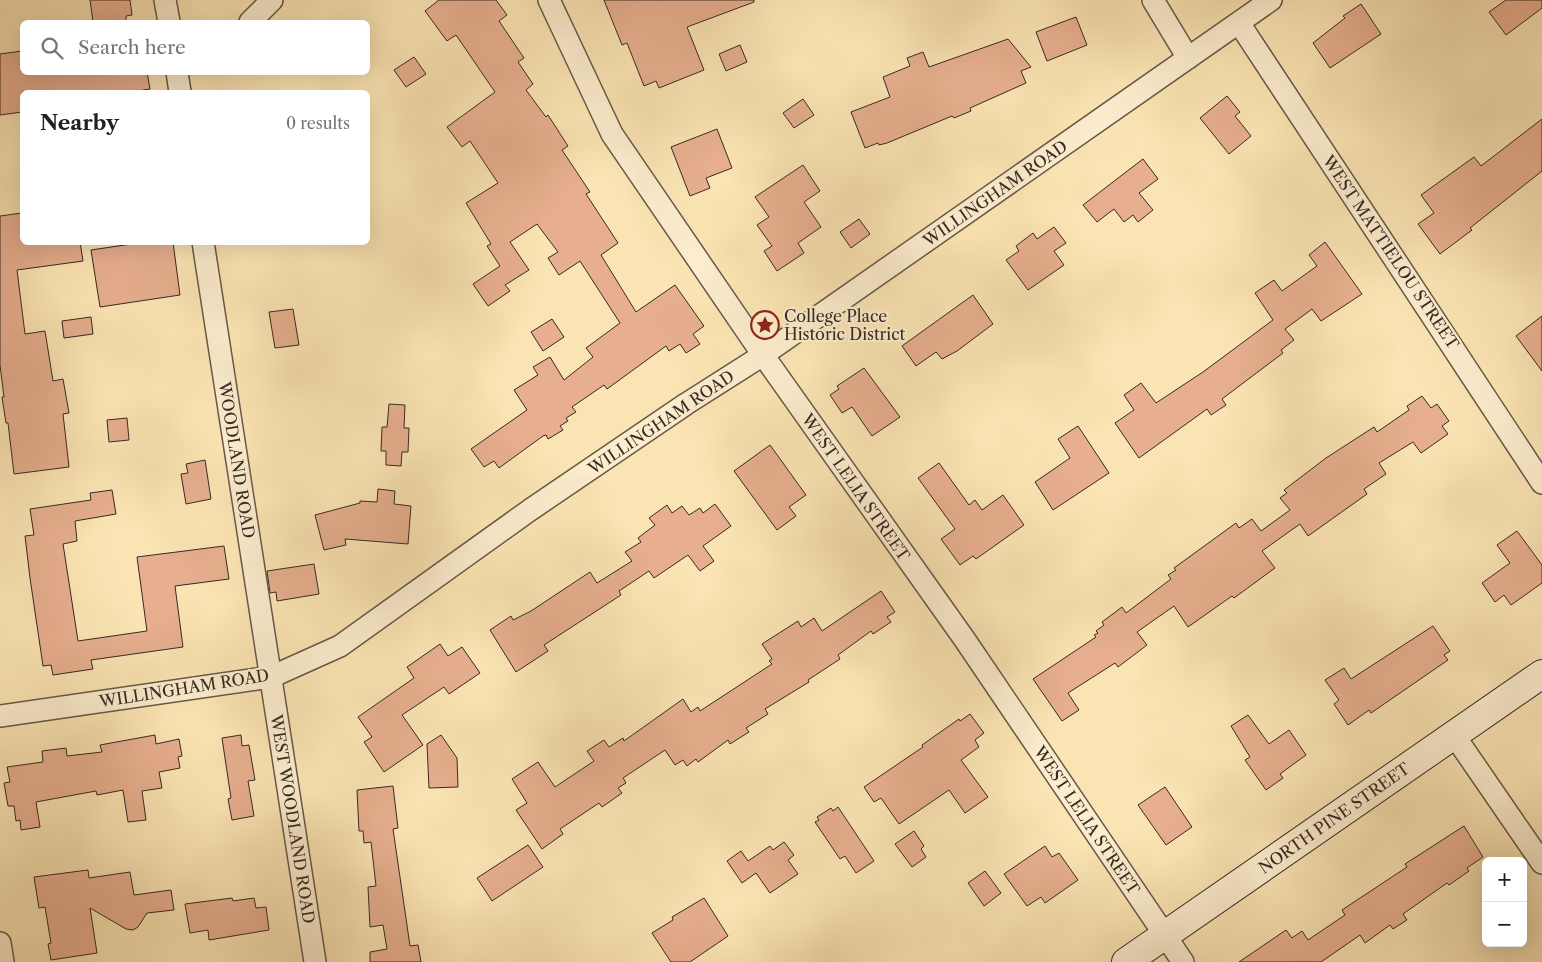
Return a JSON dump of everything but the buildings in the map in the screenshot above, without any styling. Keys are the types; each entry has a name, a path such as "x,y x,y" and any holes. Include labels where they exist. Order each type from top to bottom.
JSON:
{"main road":[{"name":"NORTH PINE STREET","path":"1126,962 1542,674"}],"street":[{"path":"166,0 169,20"},
{"path":"252,20 272,0"},
{"name":"WEST LELIA STREET","path":"549,0 612,134 763,354 965,640 1183,962"},
{"path":"1154,0 1188,58"},
{"name":"WILLINGHAM ROAD","path":"0,716 271,677 340,646 530,510 763,354 1271,0"},
{"name":"WEST MATTIELOU STREET","path":"1239,23 1542,483"},
{"path":"177,75 180,90"},
{"name":"WOODLAND ROAD","path":"203,245 271,677"},
{"name":"WEST WOODLAND ROAD","path":"271,677 315,962"},
{"path":"1454,735 1542,863"},
{"path":"0,943 3,962"}],"place":[{"name":"College Place Historic District","path":"765,325"}]}
